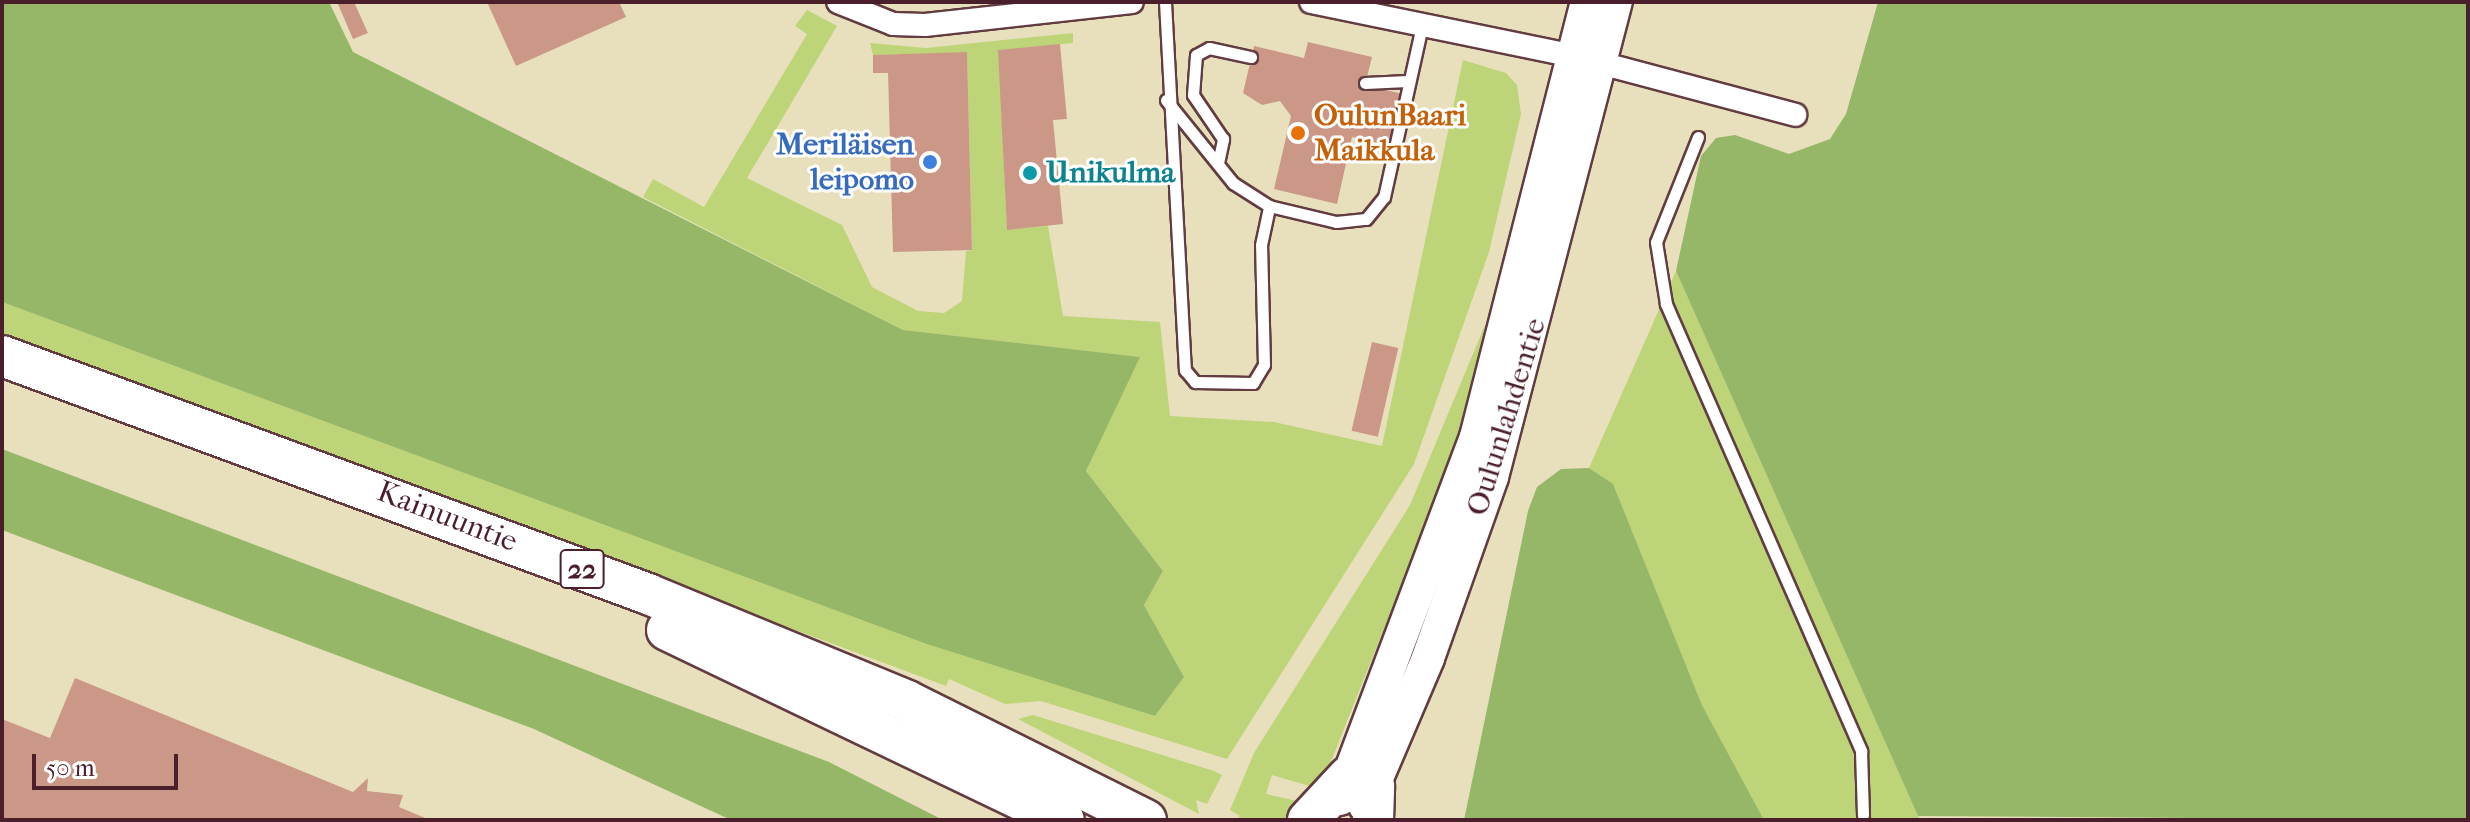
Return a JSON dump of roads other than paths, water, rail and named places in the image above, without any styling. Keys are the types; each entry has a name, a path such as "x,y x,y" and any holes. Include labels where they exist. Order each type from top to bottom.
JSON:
{"highway":[{"name":"Kainuuntie","path":"2,356 633,589 907,701 1146,820"},
{"name":"Kainuuntie","path":"2,380 639,617 1064,820"},
{"path":"1089,790 1180,820"},
{"path":"1308,820 1363,801"}],"main road":[{"name":"Oulunlahdentie","path":"1330,820 1363,801 1492,477 1587,60 1587,2"},
{"name":"Oulunlahdentie","path":"1587,60 1616,2"}],"street":[{"path":"838,2 893,24 925,25 1132,2"},
{"path":"1311,2 1587,60 1795,115"}],"lane":[{"path":"1165,2 1166,100 1185,370 1195,382 1253,383 1264,365 1261,245 1269,206"},
{"path":"1166,100 1218,163 1269,206 1336,222 1366,219 1384,197 1407,81 1422,26"},
{"path":"1218,163 1223,139 1193,95 1196,55 1209,48 1251,57"},
{"path":"1365,83 1407,81"},
{"path":"1698,137 1656,242 1666,304 1861,751 1863,815"}],"place":[{"name":"OulunBaari Maikkula","path":"1298,133"},
{"name":"Meriläisen leipomo","path":"930,162"},
{"name":"Unikulma","path":"1030,173"}]}
